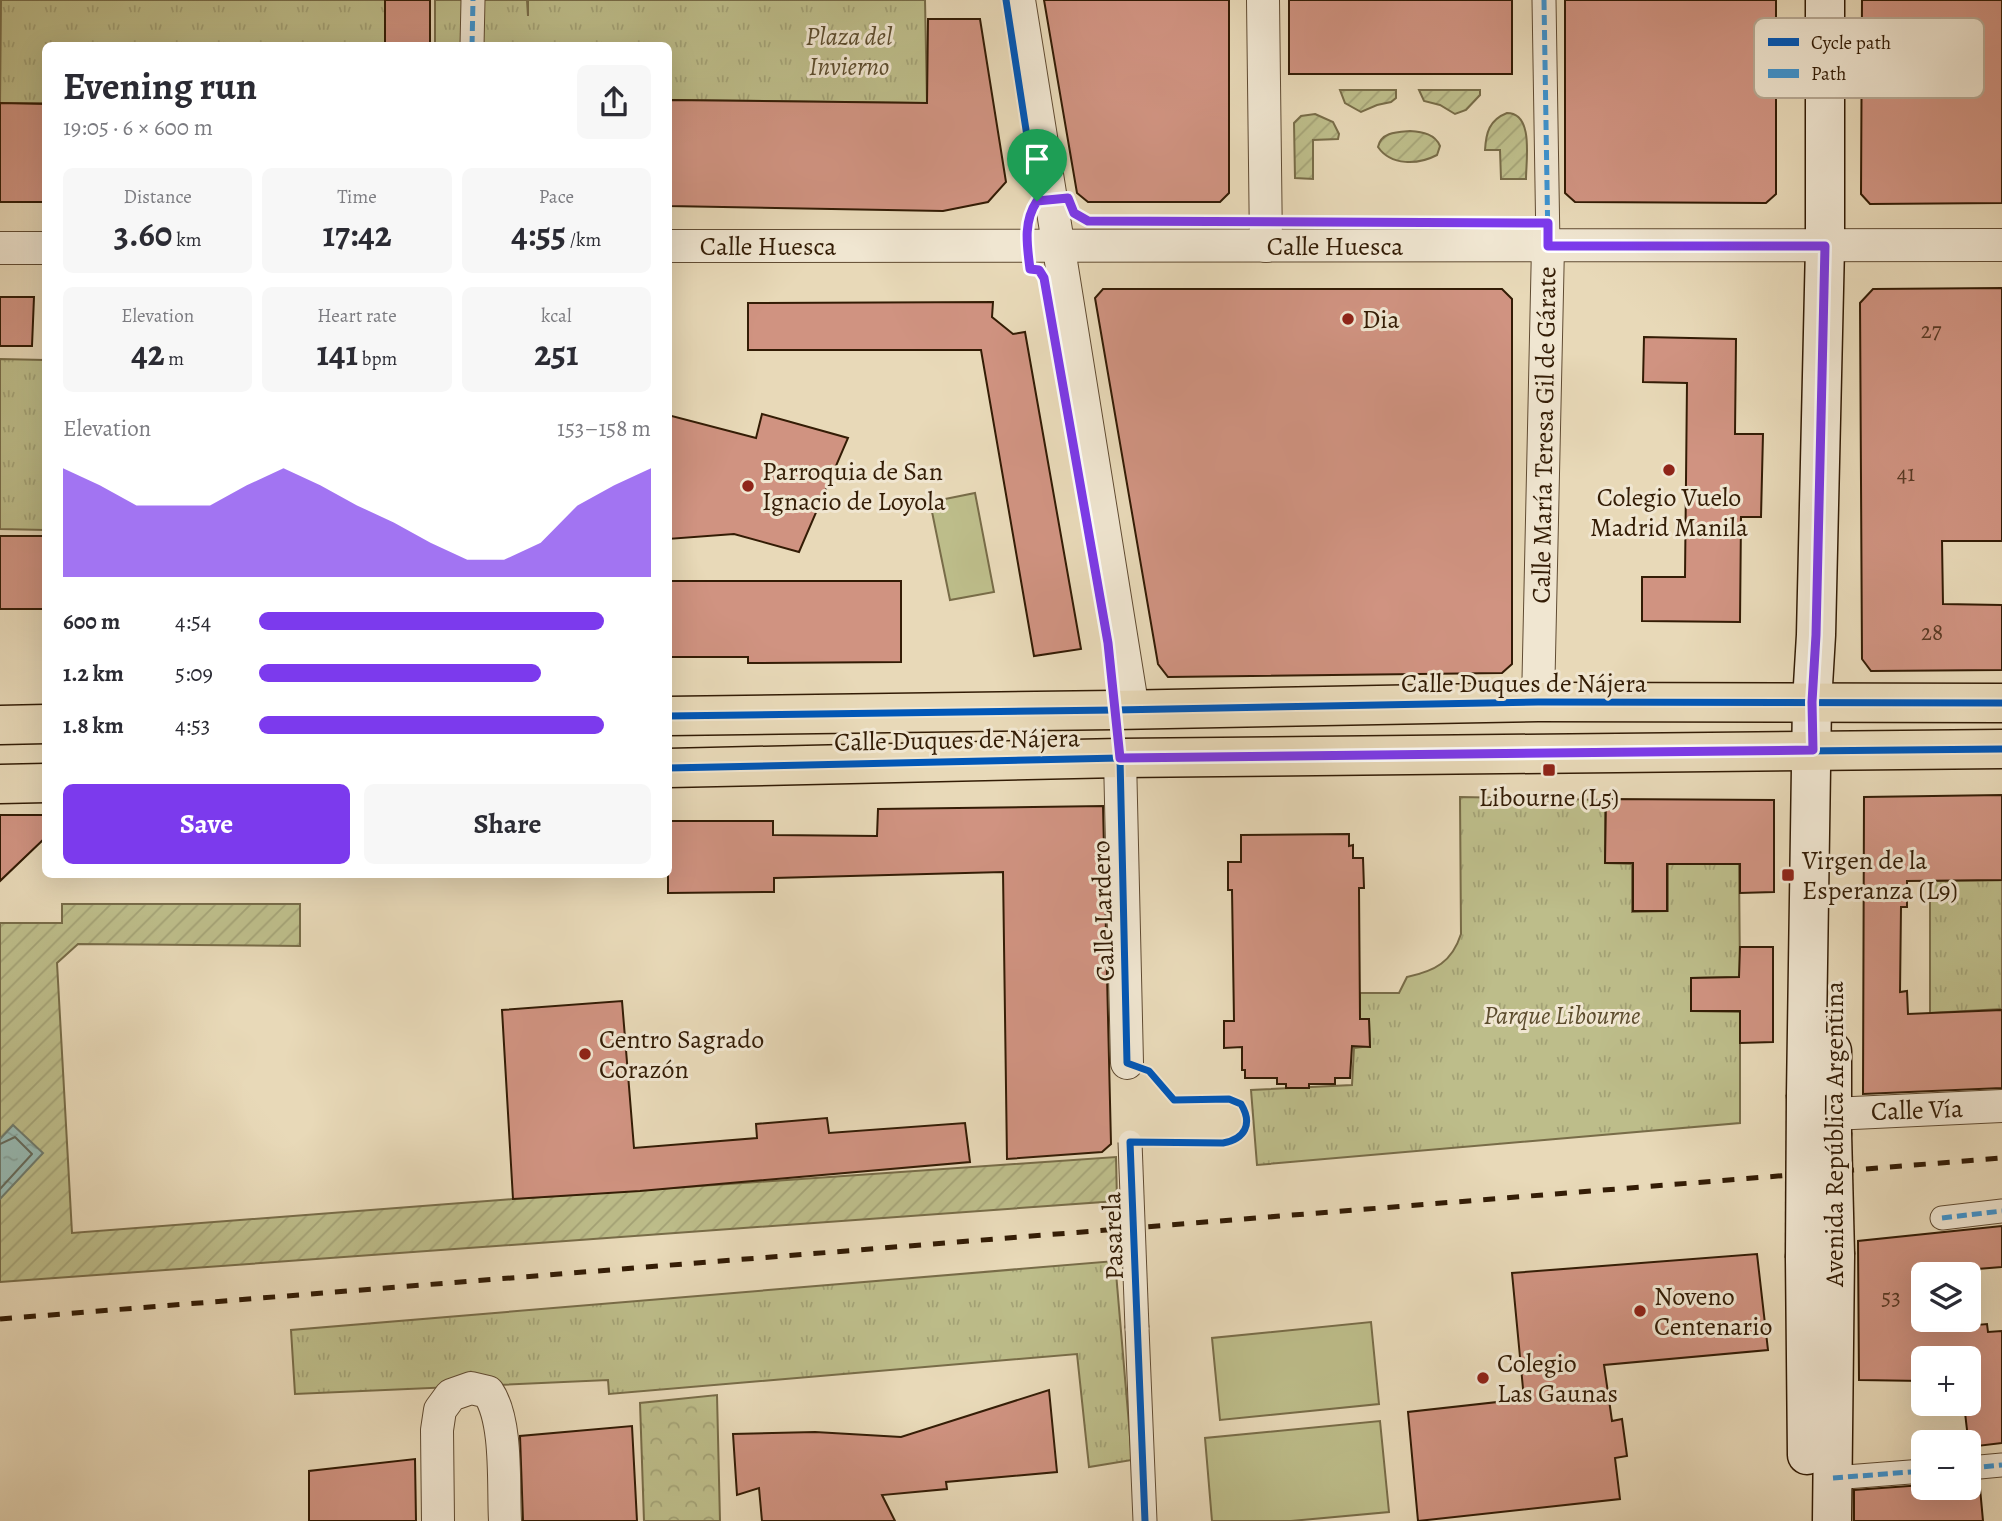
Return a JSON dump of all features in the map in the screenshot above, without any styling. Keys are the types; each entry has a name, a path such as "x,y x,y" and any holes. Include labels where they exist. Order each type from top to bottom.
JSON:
{"main road":[{"name":"Avenida República Argentina","path":"1825,0 1825,18"},
{"name":"Avenida República Argentina","path":"1807,1521 1820,1256 1823,1114 1812,702 1825,246 1825,98"},
{"name":"Calle Duques de Nájera","path":"672,716 1538,702 2002,703"},
{"path":"0,724 42,724"},
{"name":"Calle Duques de Nájera","path":"672,768 1120,758 2002,749"},
{"path":"0,784 42,783"},
{"name":"Avenida República Argentina","path":"1820,1256 1833,1478 1832,1521"}],"street":[{"path":"472,0 472,42"},
{"path":"1019,0 1133,710"},
{"path":"1263,0 1266,246"},
{"name":"Calle María Teresa Gil de Gárate","path":"1538,702 1548,246 1544,0"},
{"name":"Calle Huesca","path":"672,246 2002,245"},
{"path":"0,248 42,248"},
{"name":"Calle Lardero","path":"1120,758 1127,1063"},
{"name":"Calle Vía","path":"1823,1114 2002,1106"},
{"name":"Pasarela","path":"1130,1142 1145,1521"},
{"path":"1942,1218 2002,1211"},
{"path":"438,1521 439,1410 451,1395 471,1388 488,1392 494,1400 501,1422 505,1521"},
{"path":"1981,1467 2002,1465"},
{"path":"1833,1478 1911,1472"}],"green space":[{"path":"1,0 386,0 385,42 42,42 42,103 0,103"},
{"name":"Plaza del Invierno","path":"435,0 527,0 528,16 528,0 925,0 927,103 672,100 672,42 435,42"},
{"path":"1340,90 1396,90 1396,98 1361,112 1345,103"},
{"path":"1419,90 1480,90 1480,95 1466,110 1455,114 1440,105 1424,101"},
{"path":"1507,113 1516,115 1525,129 1526,179 1501,179 1500,150 1485,150 1492,123"},
{"path":"1315,114 1333,122 1339,134 1338,139 1313,140 1313,179 1295,178 1294,123 1301,116"},
{"path":"1410,131 1432,136 1440,146 1437,155 1422,161 1397,161 1378,147 1386,136"},
{"path":"0,359 42,360 42,530 0,529"},
{"path":"975,493 994,592 950,600 930,502"},
{"name":"Parque Libourne","path":"1460,797 1605,800 1605,863 1632,864 1632,912 1668,911 1668,864 1739,864 1740,977 1692,978 1691,1011 1740,1012 1740,1123 1257,1165 1251,1090 1352,1085 1354,1048 1370,1046 1369,1020 1360,1019 1360,993 1399,993 1407,977 1434,968 1453,952 1461,934"},
{"path":"2002,880 2002,1009 1930,1013 1930,881"},
{"path":"62,904 300,904 300,946 78,944 57,963 72,1233 1116,1157 1117,1201 0,1282 0,923 62,923"},
{"path":"1115,1261 1132,1460 1089,1467 1077,1354 609,1394 608,1380 295,1394 291,1330"},
{"path":"1371,1322 1379,1404 1220,1420 1212,1338"},
{"path":"717,1395 720,1521 644,1521 640,1403"},
{"path":"1380,1421 1389,1512 1291,1521 1212,1521 1205,1438"}],"water":[{"path":"13,1125 43,1153 0,1199 0,1139"}],"building":[{"path":"385,0 430,0 430,42 385,42"},
{"path":"1044,0 1229,0 1229,193 1220,202 1088,202 1077,193"},
{"path":"1289,0 1512,0 1512,74 1289,74"},
{"path":"1565,0 1776,0 1776,18 1754,18 1754,98 1776,98 1776,194 1766,203 1575,202 1565,193"},
{"path":"1862,0 2002,0 2002,203 1870,204 1861,194 1861,98 1984,98 1984,18 1862,18"},
{"path":"928,19 980,19 1006,182 988,202 943,211 672,206 672,100 927,103"},
{"path":"0,103 42,104 42,202 0,202"},
{"path":"2002,288 2002,541 1942,541 1943,604 2002,605 2002,670 1871,671 1862,659 1860,303 1873,289"},
{"path":"1103,289 1502,289 1512,299 1512,664 1502,673 1168,677 1158,664 1095,298"},
{"path":"0,297 34,297 32,346 0,346"},
{"path":"993,302 992,317 1013,334 1025,332 1081,649 1034,656 981,350 748,350 748,303"},
{"path":"1644,337 1736,339 1735,434 1763,434 1761,517 1741,517 1740,622 1642,621 1642,577 1685,577 1687,383 1643,382"},
{"name":"Parroquia de San Ignacio de Loyola","path":"762,414 848,438 799,552 734,534 672,539 672,416 756,438"},
{"path":"0,536 42,536 42,609 0,609"},
{"path":"672,581 901,581 901,662 748,663 748,657 672,657"},
{"path":"2002,795 2002,880 1907,881 1907,907 1901,907 1900,992 1907,991 1908,1014 2002,1010 2002,1088 1863,1094 1864,797"},
{"path":"1606,799 1774,800 1774,892 1740,893 1740,864 1667,864 1667,911 1633,911 1633,863 1605,863"},
{"path":"1103,806 1111,1144 1102,1152 1007,1159 1003,872 774,878 774,892 668,893 668,878 672,878 672,821 773,821 773,835 877,836 878,809"},
{"path":"0,815 42,815 42,841 0,881"},
{"path":"1349,834 1349,846 1353,845 1353,858 1363,858 1364,888 1359,888 1360,1019 1369,1019 1370,1047 1352,1046 1350,1078 1335,1078 1335,1084 1309,1084 1309,1088 1286,1088 1286,1084 1277,1084 1277,1078 1245,1078 1245,1070 1242,1070 1242,1047 1224,1048 1224,1021 1234,1021 1232,890 1228,890 1228,862 1241,862 1241,835"},
{"path":"1740,947 1773,947 1773,1042 1740,1043 1740,1011 1691,1011 1691,978 1739,977"},
{"path":"622,1001 634,1148 757,1138 756,1124 827,1118 829,1133 965,1123 970,1162 640,1191 513,1199 502,1010"},
{"path":"2002,1226 2002,1267 1981,1269 1981,1262 1911,1262 1911,1332 1981,1332 1981,1325 1987,1324 1988,1332 2002,1331 2002,1443 1981,1446 1981,1430 1967,1430 1965,1416 1981,1416 1981,1346 1911,1346 1911,1381 1859,1380 1858,1241"},
{"path":"1757,1254 1768,1350 1604,1365 1612,1421 1622,1419 1627,1456 1615,1458 1620,1499 1418,1521 1408,1412 1524,1399 1512,1273"},
{"path":"1049,1390 1057,1472 946,1482 947,1489 882,1495 895,1521 762,1521 759,1488 737,1495 733,1434 815,1432 901,1437"},
{"path":"632,1426 637,1521 523,1521 520,1436"},
{"path":"415,1459 416,1521 309,1521 309,1471"},
{"path":"1911,1486 1911,1500 1981,1499 1983,1521 1854,1521 1854,1490"}],"railway":[{"path":"0,1319 2002,1158"}],"marked path":[{"path":"472,42 473,0"},
{"path":"1544,0 1548,246"},
{"path":"1942,1218 2002,1211"},
{"path":"1981,1467 2002,1465"},
{"path":"1833,1478 1911,1472"}],"cycle path":[{"path":"1006,0 1037,201"},
{"path":"1145,1521 1130,1142 1223,1143 1242,1134 1246,1118 1241,1104 1229,1099 1174,1100 1149,1071 1127,1063 1120,758 1108,643 1044,278 1039,270 1030,269 1028,220 1037,201 1068,197 1074,213 1088,221 1548,223"},
{"path":"672,716 1538,702 2002,703"},
{"path":"672,768 1120,758 2002,749"}],"place":[{"name":"Dia","path":"1348,319"},
{"name":"Colegio Vuelo Madrid Manila","path":"1669,470"},
{"name":"Parroquia de San Ignacio de Loyola","path":"748,486"},
{"name":"Libourne (L5)","path":"1549,770"},
{"name":"Virgen de la Esperanza (L9)","path":"1788,875"},
{"name":"Centro Sagrado Corazón","path":"585,1054"},
{"name":"Noveno Centenario","path":"1640,1311"},
{"name":"Colegio Las Gaunas","path":"1483,1378"}],"route":[{"path":"1068,198 1074,213 1088,221 1548,223 1548,246 1825,246 1812,702 1813,750 1120,758 1108,643 1044,278 1039,270 1030,269 1027,220 1037,201 1068,198"}]}
